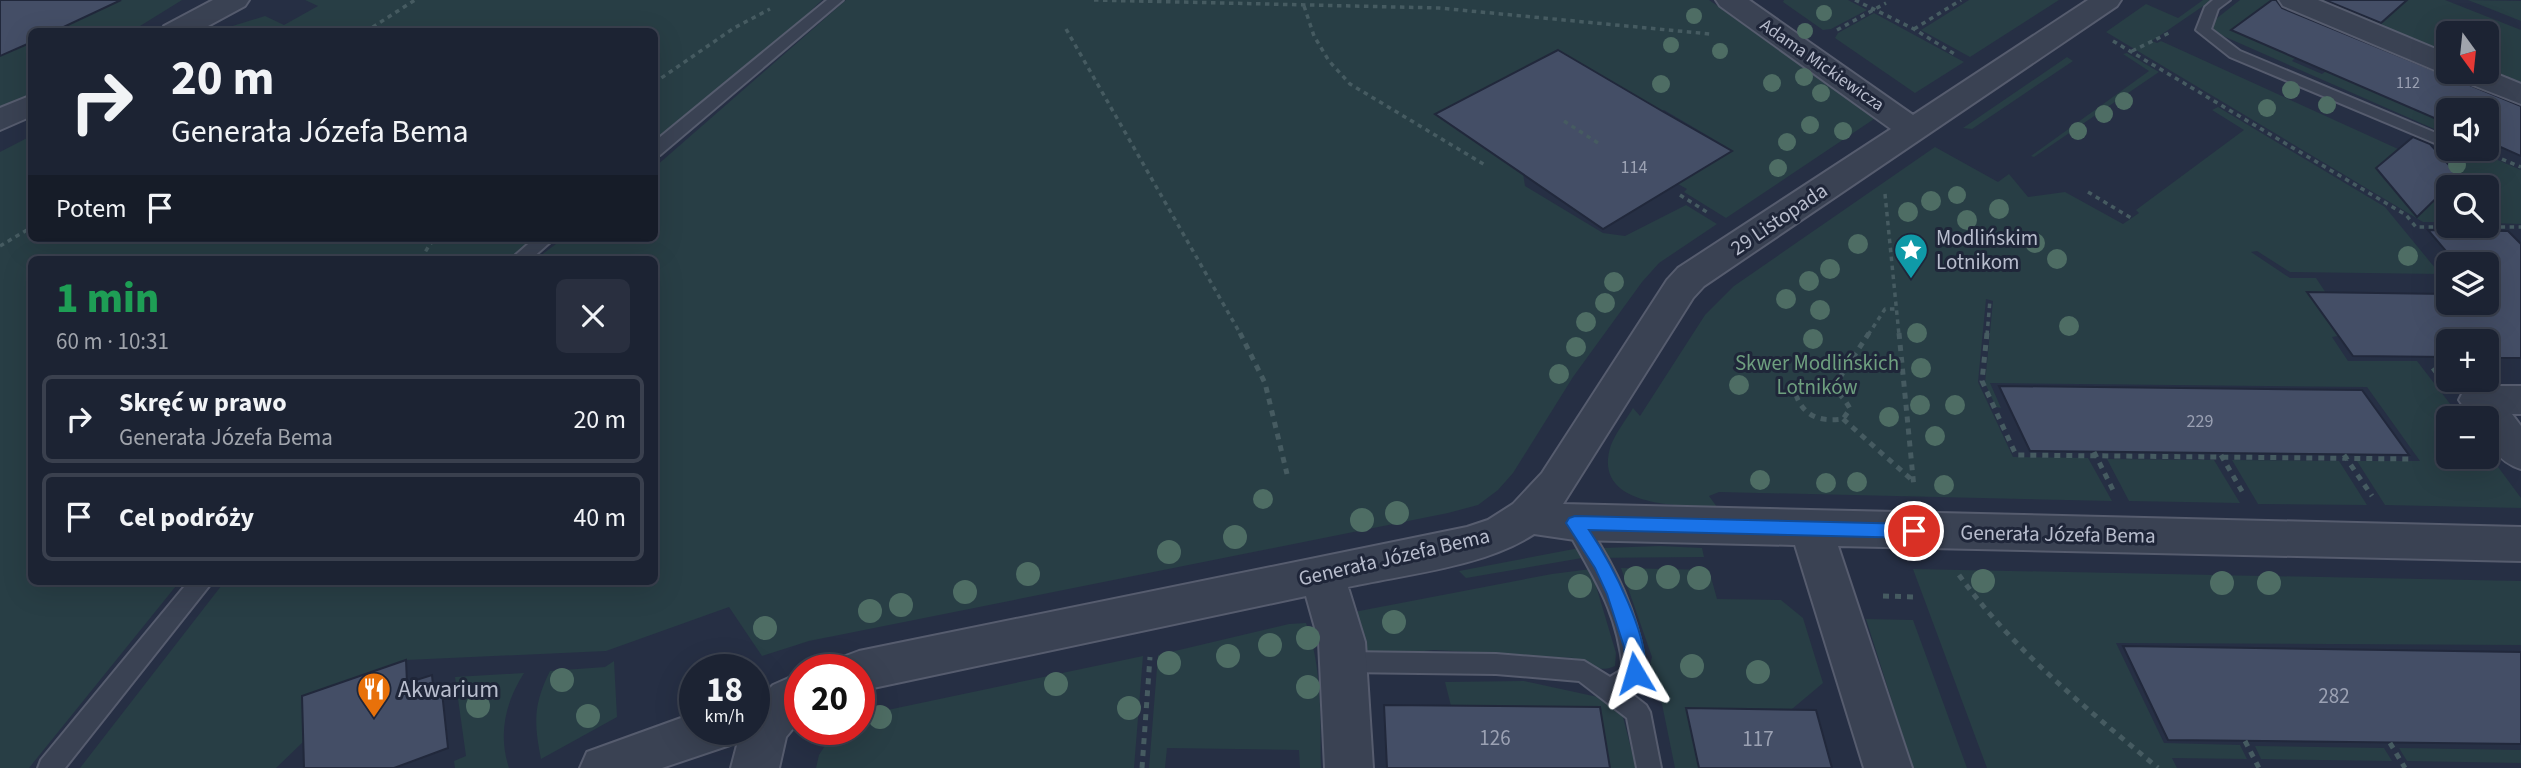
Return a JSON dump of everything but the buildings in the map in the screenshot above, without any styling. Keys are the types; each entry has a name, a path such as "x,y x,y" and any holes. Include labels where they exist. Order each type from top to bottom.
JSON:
{"street":[{"path":"182,28 236,0"},
{"name":"Adama Mickiewicza","path":"1730,0 1914,130"},
{"name":"29 Listopada","path":"1528,516 1557,484 1672,300 1691,277 2108,0"},
{"path":"2293,0 2436,60"},
{"path":"2495,84 2521,95"},
{"path":"0,120 28,106"},
{"path":"2521,400 2478,400 2521,454"},
{"name":"Generała Józefa Bema","path":"875,668 1468,544 1502,533 1528,516 1575,523 2521,544"},
{"path":"1811,529 1888,768"},
{"path":"1322,575 1342,642 1345,662 1349,768"},
{"path":"770,720 784,704"},
{"path":"604,768 679,739"}],"lane":[{"path":"658,148 836,0"},
{"path":"2223,0 2212,6 2203,30 2235,54 2436,139"},
{"path":"524,256 542,242"},
{"path":"1575,523 1602,564 1616,594 1633,647 1635,673 1610,690"},
{"path":"50,768 199,585"},
{"path":"1345,662 1496,664 1584,671 1638,712 1649,768"}],"path":[{"path":"371,28 415,0"},
{"path":"1094,0 1439,8 1788,41"},
{"path":"1855,0 1914,29 1963,58"},
{"path":"1914,29 1961,0"},
{"path":"1827,36 1886,4"},
{"path":"658,80 734,28 776,6"},
{"path":"1304,6 1314,36 1329,61 1350,84 1485,164"},
{"path":"1066,29 1228,308 1265,383 1287,474"},
{"path":"2109,38 2406,215 2416,227 2521,227"},
{"path":"1564,121 1601,145"},
{"path":"2499,158 2521,167"},
{"path":"1884,183 1915,491"},
{"path":"2088,192 2131,218"},
{"path":"1680,195 1714,217"},
{"path":"0,246 28,229"},
{"path":"1990,300 1982,381 2016,454 2345,456 2414,459"},
{"path":"1833,388 1885,309 1895,309"},
{"path":"1816,383 1833,388 1846,397 1850,409 1843,419 1828,422 1811,417 1799,407 1796,395 1802,386 1816,383"},
{"path":"1843,419 1912,480"},
{"path":"2095,454 2116,496"},
{"path":"2220,455 2246,498"},
{"path":"2345,456 2375,500"},
{"path":"1955,569 1973,596 2028,659 2158,768"},
{"path":"1875,596 1916,597"},
{"path":"1142,768 1151,651"},
{"path":"2245,741 2259,768"},
{"path":"2390,743 2405,768"}],"green space":[{"path":"121,0 182,0 137,28 62,28"},
{"path":"305,0 822,0 790,31 658,141 658,28 226,28 265,16 284,25 318,6"},
{"path":"846,0 1709,0 1877,117 1726,218 1684,192 1687,189 1678,184 1732,150 1664,110 1607,142 1522,167 1525,186 1603,233 1625,236 1686,205 1717,224 1659,263 1642,282 1573,377 1513,473 1498,490 1478,505 809,641 768,654 761,654 729,607 606,651 406,660 302,696 303,742 276,768 80,768 222,585 658,585 658,256 540,256 559,242 658,242 658,164"},
{"path":"1848,0 1867,10 1831,29 1823,30 1783,2"},
{"path":"1969,0 2059,0 1970,57 1921,30"},
{"path":"2203,0 2212,0 2152,41 2161,41 2442,169 2450,161 2499,161 2521,170 2521,224 2499,223 2499,175 2436,175 2436,222 2423,222 2106,32 2146,4 2178,18"},
{"path":"2240,0 2281,0 2340,25 2333,30 2268,3 2231,30 2295,58 2292,61 2322,74 2326,71 2436,119 2436,130 2214,32 2212,22"},
{"path":"2309,0 2445,0 2498,21 2436,21 2436,52"},
{"path":"2468,0 2521,1 2521,21"},
{"path":"1874,13 1964,62 1915,93 1835,38 1838,33"},
{"path":"2499,21 2521,30 2521,87 2499,77"},
{"path":"28,43 28,96 0,110 0,56"},
{"path":"2127,53 2159,72 2034,157 2031,156 2149,71 2123,54"},
{"path":"2067,57 2073,61 1972,129 1963,128"},
{"name":"Skwer Modlińskich Lotników","path":"2218,107 2385,207 2436,269 2436,274 2290,272 2257,251 2251,252 2290,278 2316,278 2326,293 2307,293 2338,336 2332,337 2348,361 2417,361 2436,386 2436,392 2441,392 2452,406 2436,406 2436,469 2499,468 2521,498 2521,508 2385,505 2357,461 2420,461 2367,387 1990,383 2001,408 1996,407 1985,383 1993,301 1986,299 1978,382 2013,457 2088,458 2112,501 1719,492 1709,496 1717,507 1701,507 1662,504 1642,499 1626,492 1614,481 1608,466 1611,445 1616,435 1633,408 1640,416 1705,315 1734,286 1935,147 1998,182 2009,174 2028,197 2065,192 2123,224 2139,213 2136,210 2244,130 2212,110"},
{"path":"28,138 28,242 533,242 514,256 28,256 28,585 177,585 29,768 0,768 0,152"},
{"path":"2107,459 2214,460 2240,503 2129,501"},
{"path":"2232,460 2339,461 2367,505 2258,504"},
{"path":"1660,546 1702,548 1704,557 1582,558 1466,578 1459,571 1574,549"},
{"path":"1621,568 1709,570 1717,599 1781,600 1803,618 1823,683 1792,709 1686,708 1699,768 1675,768 1662,704 1647,677 1652,657"},
{"path":"1591,569 1616,653 1615,666 1610,668 1594,668 1574,658 1434,650 1368,657 1354,612 1552,574"},
{"path":"1913,569 2521,581 2521,645 2116,643 2164,743 2240,745 2247,759 2172,758 2177,768 1987,768"},
{"path":"1866,619 1913,620 1967,768 1913,768"},
{"path":"1306,623 1318,676 1321,768 1300,768 1299,750 1167,748 1165,768 1149,768 1158,655 1289,624"},
{"path":"1143,656 1134,768 816,768 819,755 825,745 875,745 875,713"},
{"path":"614,661 617,717 541,759 536,714 540,694 550,671 605,667"},
{"path":"524,673 512,696 505,719 504,743 509,768 455,768 454,761 466,756 455,677"},
{"path":"1524,681 1607,699 1622,713 1636,768 1610,768 1599,707 1451,706 1445,682"},
{"path":"2255,746 2384,748 2392,761 2261,759"},
{"path":"2399,748 2521,750 2521,763 2407,761"}],"place":[{"name":"Modlińskim Lotnikom","path":"1911,280"},
{"name":"Akwarium","path":"374,719"}],"route":[{"path":"1635,673 1633,647 1616,594 1602,564 1575,523 1914,531"}]}
